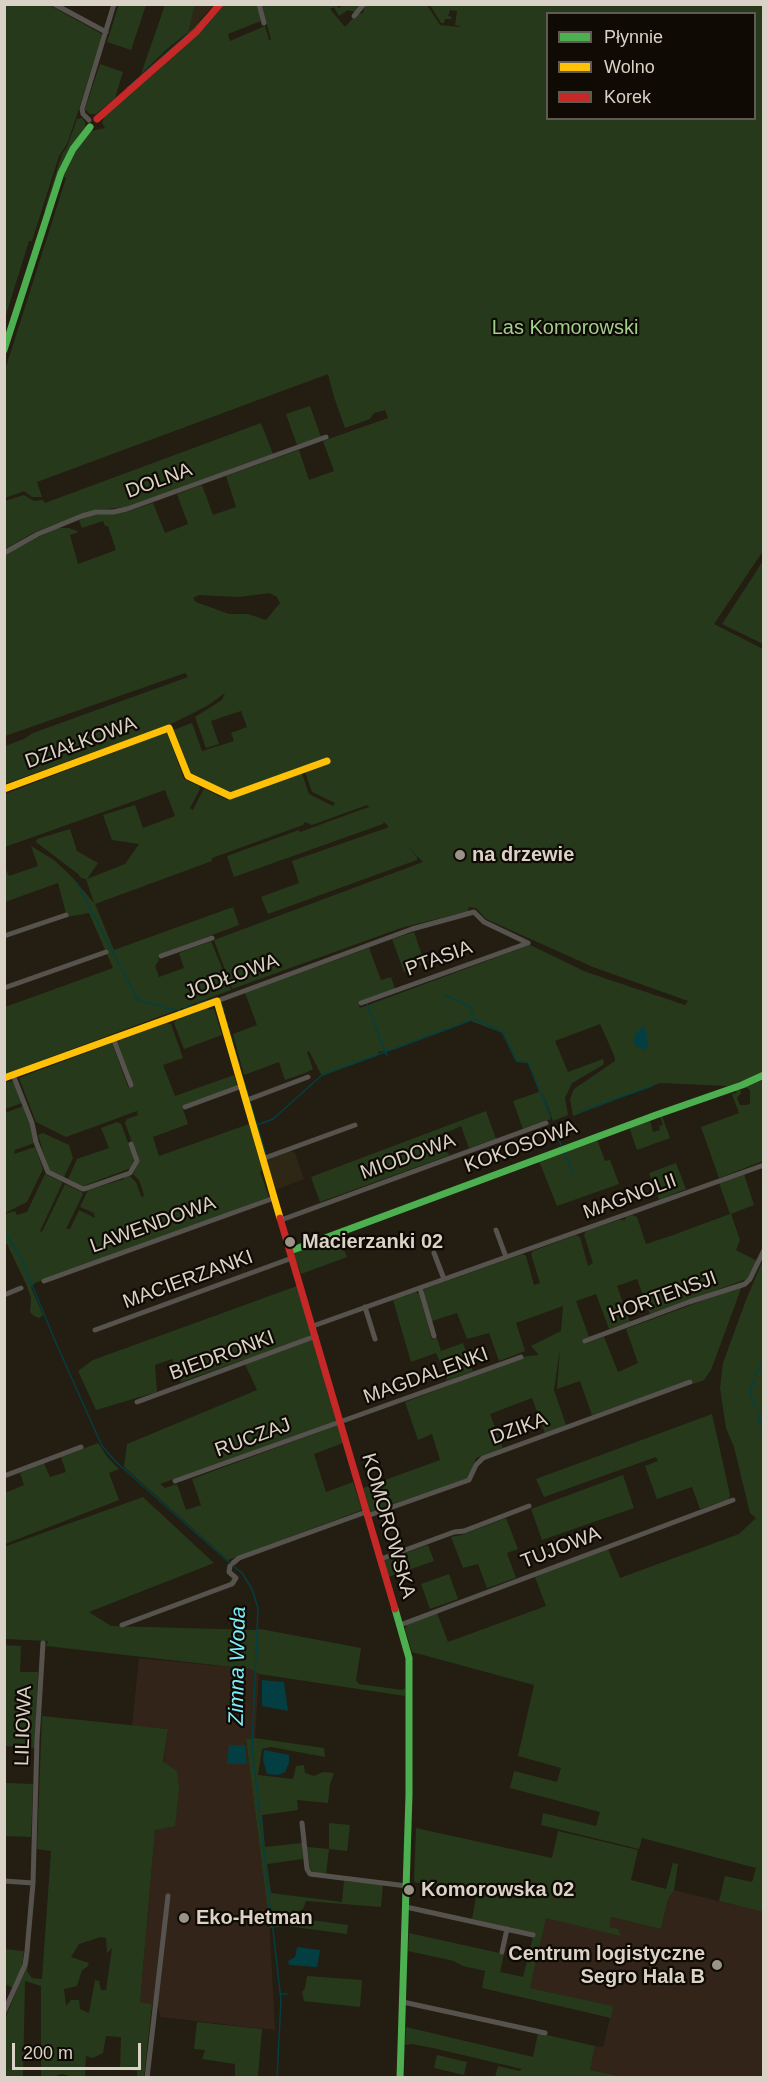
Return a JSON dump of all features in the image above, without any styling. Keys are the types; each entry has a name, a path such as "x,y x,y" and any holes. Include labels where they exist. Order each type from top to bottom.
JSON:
{"street":[{"path":"54,4 106,32"},
{"path":"92,122 83,114 82,109 114,4"},
{"path":"4,350 61,173 73,149 92,122 197,31 220,4"},
{"path":"259,4 264,23"},
{"path":"354,16 364,4"},
{"name":"DOLNA","path":"4,553 38,534 82,516 96,512 127,509 326,437"},
{"name":"DZIAŁKOWA","path":"4,789 169,728 188,776 228,796 327,761"},
{"name":"PTASIA","path":"361,1004 528,943 484,922 474,912"},
{"name":"JODŁOWA","path":"4,1078 412,928 474,912"},
{"path":"4,936 66,915"},
{"path":"161,956 212,938"},
{"path":"4,988 106,952"},
{"name":"KOMOROWSKA","path":"217,1001 409,1659 410,1784 400,2078"},
{"path":"113,1038 130,1085"},
{"path":"13,1075 48,1172 83,1189 87,1188 130,1173 137,1161 131,1144"},
{"name":"KOKOSOWA","path":"291,1255 764,1075"},
{"path":"246,1100 308,1077"},
{"path":"184,1107 242,1086"},
{"name":"MIODOWA","path":"281,1220 546,1123"},
{"path":"262,1159 355,1125"},
{"name":"MAGNOLII","path":"313,1326 764,1165"},
{"name":"LAWENDOWA","path":"44,1281 274,1198"},
{"path":"496,1230 506,1257"},
{"name":"HORTENSJI","path":"585,1341 689,1302 741,1286 750,1280 764,1250"},
{"path":"434,1253 444,1280"},
{"name":"MACIERZANKI","path":"95,1330 291,1255"},
{"path":"4,1295 21,1288"},
{"path":"420,1288 435,1336"},
{"path":"365,1307 375,1339"},
{"name":"BIEDRONKI","path":"137,1402 316,1336"},
{"name":"MAGDALENKI","path":"340,1422 521,1357"},
{"name":"DZIKA","path":"122,1625 232,1584 236,1578 229,1572 231,1565 238,1558 469,1480 476,1465 483,1458 690,1382"},
{"name":"RUCZAJ","path":"176,1481 340,1422"},
{"path":"4,1476 81,1447"},
{"name":"TUJOWA","path":"400,1625 733,1500"},
{"path":"381,1559 530,1506"},
{"name":"LILIOWA","path":"4,2013 25,1965 27,1951 33,1883 37,1740 43,1643"},
{"path":"302,1822 307,1869 310,1874 406,1886"},
{"path":"4,1881 33,1883"},
{"path":"147,2078 168,1896"},
{"path":"406,1907 532,1935"},
{"path":"502,1952 507,1929"},
{"path":"403,2002 545,2033"}],"shaded area":[{"path":"195,5 214,5 187,33"},
{"path":"289,1151 295,1153 304,1179 276,1190 266,1160"},
{"path":"139,1658 250,1669 259,1674 255,1738 246,1739 269,1916 275,2030 160,2017 158,2005 140,2002 155,1830 168,1729 132,1726"},
{"path":"674,1890 763,1912 763,2077 623,2078 590,2070 595,2046 603,2047 613,2006 530,1988 542,1935 539,1911 608,1927 611,1917 661,1929 668,1899"}],"green space":[{"path":"119,4 146,5 131,50 107,42"},
{"name":"Las Komorowski","path":"336,4 338,8 345,5 362,5 355,12 348,10 339,16 334,7 330,9 345,27 357,14 363,13 365,5 427,5 440,25 460,27 455,25 457,11 450,10 448,16 452,17 451,19 445,19 444,23 441,23 430,5 763,5 763,551 714,624 763,649 763,1074 728,1086 660,1083 573,1116 570,1099 574,1089 615,1061 600,1024 555,1041 568,1072 603,1059 604,1062 603,1065 572,1083 565,1098 568,1115 553,1121 542,1091 551,1119 523,1129 513,1101 539,1092 528,1063 516,1062 502,1033 471,1021 393,1050 378,1052 379,1055 322,1076 309,1051 307,1052 313,1069 305,1073 285,1080 279,1062 244,1075 233,1034 257,1025 245,993 369,948 381,980 391,977 395,989 358,1003 360,1008 530,945 586,972 685,1005 688,1001 593,967 486,919 476,908 469,907 468,911 401,928 232,989 214,940 423,862 406,845 417,860 268,914 261,897 299,883 292,861 389,827 384,822 234,877 227,856 369,808 367,805 312,825 305,822 303,825 212,858 212,861 95,904 114,950 233,907 239,925 158,955 159,960 155,966 159,977 184,968 179,953 211,941 231,990 5,1074 5,1007 113,968 89,913 67,917 58,883 5,902 4,866 9,876 38,866 31,846 54,860 94,903 86,879 81,878 36,842 37,839 70,829 77,851 98,863 87,879 125,864 139,844 112,840 103,815 135,805 143,828 175,816 165,790 5,847 5,794 167,732 184,779 199,786 200,789 190,808 193,810 205,789 227,800 302,773 309,794 333,806 335,803 312,792 305,772 227,794 189,776 173,730 192,723 202,751 234,741 231,733 247,727 241,711 211,721 219,744 206,748 195,717 222,700 225,693 207,706 169,725 5,784 5,746 33,733 188,677 185,673 5,736 5,554 57,528 69,528 79,532 70,535 78,564 116,550 108,526 105,526 103,521 82,528 79,521 81,519 94,514 127,512 153,503 165,533 188,524 177,494 202,485 213,515 236,507 226,476 299,450 309,480 334,471 323,441 388,418 385,410 374,413 370,419 345,428 328,374 37,482 42,497 32,497 24,491 5,498 5,370 66,178 63,176 73,153 91,131 105,128 102,123 105,116 160,68 222,5 257,5 261,21 228,34 230,41 265,26 269,40 271,40 262,5","holes":["270,593 277,597 280,603 266,620 248,614 229,614 196,602 193,598 199,595 239,597"]},
{"path":"5,5 49,5 102,35 76,118 67,144 59,156 5,318"},
{"path":"165,5 195,5 188,32 205,16 206,19 189,35 187,33 167,49 141,74"},
{"path":"100,64 123,72 115,98 96,114 90,114 86,110 84,112"},
{"path":"82,118 85,127 67,155 47,212 44,211 62,154 67,147 77,119"},
{"path":"310,406 321,437 297,445 286,414"},
{"path":"261,423 273,454 126,507 94,510 35,532 5,549 5,501 24,495 34,501 43,500 45,503"},
{"path":"763,561 763,644 722,624"},
{"path":"414,932 425,964 404,972 392,939"},
{"path":"208,1008 214,1009 222,1035 184,1049 174,1023 176,1020"},
{"path":"167,1023 171,1024 183,1058 163,1065 175,1096 234,1075 237,1086 182,1106 188,1124 153,1137 159,1156 249,1124 262,1170 260,1172 269,1197 35,1283 31,1287 43,1315 39,1318 34,1316 30,1312 31,1298 26,1284 5,1244 5,1214 15,1211 17,1215 27,1212 45,1174 62,1184 40,1231 42,1232 65,1184 83,1194 66,1229 70,1229 79,1210 95,1218 94,1213 80,1207 88,1190 124,1179 129,1175 136,1182 141,1196 144,1195 139,1180 133,1174 139,1162 125,1123 127,1119 138,1115 137,1111 66,1137 36,1122 19,1078 112,1043 128,1087 134,1086 117,1041"},
{"path":"763,1080 763,1161 719,1178 701,1127 739,1113 732,1094 737,1093 735,1090 740,1089 741,1093 737,1098 740,1105 747,1105 750,1103 750,1090 745,1087"},
{"path":"10,1081 15,1083 22,1103 5,1109 5,1083"},
{"path":"23,1106 34,1143 15,1150 14,1154 35,1147 43,1169 27,1202 5,1213 5,1113"},
{"path":"486,1111 496,1139 469,1148 461,1126 441,1135 443,1149 450,1155 320,1202 311,1177"},
{"path":"660,1116 662,1116 670,1138 637,1150 629,1127 650,1121 653,1132 660,1130 659,1126 663,1125"},
{"path":"117,1122 121,1124 134,1158 131,1168 83,1186 68,1179 77,1159 109,1148 101,1128"},
{"path":"43,1133 69,1145 73,1158 64,1177 49,1170 38,1135"},
{"path":"597,1139 605,1161 610,1160 619,1184 557,1206 539,1161"},
{"path":"676,1163 686,1189 659,1200 649,1173"},
{"path":"744,1174 754,1205 731,1214 740,1240 736,1250 757,1261 747,1279 650,1314 637,1279 617,1286 630,1322 609,1329 596,1294 576,1301 589,1337 583,1339 585,1344 604,1337 618,1372 638,1363 626,1329 742,1286 711,1370 704,1380 693,1384 692,1380 592,1415 580,1381 557,1389 560,1349 554,1390 566,1425 545,1433 532,1398 490,1414 503,1448 476,1458 468,1478 370,1512 363,1488 440,1460 432,1434 418,1440 405,1402 527,1356 539,1355 531,1346 561,1331 563,1306 516,1323 525,1351 499,1361 489,1333 467,1339 457,1313 432,1321 423,1292 425,1289 523,1254 526,1256 534,1285 540,1283 531,1254 533,1251 576,1235 580,1237 588,1266 593,1263 584,1235 586,1231 625,1220 626,1217 632,1215 637,1217 646,1244 676,1234 730,1214 719,1183"},
{"path":"338,1235 347,1257 301,1274 294,1255 296,1251"},
{"path":"763,1260 763,1912 719,1901 725,1876 752,1882 756,1868 642,1838 639,1849 541,1825 543,1813 596,1826 600,1812 510,1788 514,1771 557,1782 561,1768 518,1756 534,1685 412,1652 405,1629 407,1624 437,1613 448,1642 546,1606 535,1577 608,1549 620,1578 739,1534 756,1518 750,1513 734,1447 726,1428 720,1388 723,1363"},
{"path":"297,1286 336,1421 160,1484 165,1488 177,1484 186,1510 201,1505 192,1479 338,1425 343,1443 314,1454 326,1492 353,1482 362,1510 228,1560 124,1467 127,1444 257,1390 243,1360 181,1382 172,1359 155,1365 157,1392 96,1410 78,1371 93,1360"},
{"path":"416,1292 419,1294 432,1340 437,1338 441,1351 463,1343 473,1371 446,1381 447,1378 436,1353 411,1362 393,1300"},
{"path":"712,1414 729,1499 700,1509 692,1487 657,1499 645,1466 658,1461 656,1457 544,1497 536,1479"},
{"path":"98,1443 119,1469 109,1473 119,1500 5,1544 5,1493 24,1485 20,1473 44,1463 50,1477 66,1472 61,1457"},
{"path":"623,1475 634,1508 542,1540 531,1509"},
{"path":"143,1497 214,1563 89,1612 111,1626 260,1629 361,1648 356,1680 359,1684 402,1690 405,1688 405,1696 259,1674 250,1669 46,1646 48,1641 5,1639 4,1547"},
{"path":"506,1518 518,1549 507,1553 516,1578 487,1588 478,1564 463,1568 451,1537"},
{"path":"428,1545 434,1561 388,1577 383,1561"},
{"path":"449,1574 458,1599 430,1609 421,1584"},
{"path":"4,1645 21,1646 20,1672 38,1672 35,1748 5,1746"},
{"path":"42,1716 168,1729 163,1762 177,1771 179,1789 175,1826 155,1830 140,2002 152,2004 144,2077 137,2077 137,2071 120,2069 121,2037 106,2036 103,2053 93,2058 86,2056 85,2077 63,2074 57,2077 41,2077 41,1986 25,1981 23,2077 5,2078 5,2019 26,1967 31,1948 27,1971 32,1978 42,1979 51,1851 37,1849","holes":["101,1937 106,1938 107,1953 112,1948 106,1990 101,1990 99,1981 95,1980 89,2013 80,2009 79,2000 71,2000 66,2006 64,1989 77,1986 82,1970 89,1963 71,1957 79,1944"]},
{"path":"255,1738 324,1748 325,1757 271,1747 262,1749 258,1775 293,1779 296,1766 304,1765 305,1773 314,1776 323,1772 334,1773 328,1803 297,1800 298,1810 262,1815 265,1847 302,1843 303,1859 267,1864 271,1893 342,1902 344,1881 383,1885 381,1907 306,1901 303,1909 295,1913 296,1918 348,1925 347,1934 287,1926 270,1928 246,1739"},
{"path":"4,1783 33,1784 31,1837 5,1836"},
{"path":"329,1823 350,1825 347,1851 329,1849"},
{"path":"416,1828 552,1858 558,1831 638,1850 631,1880 666,1889 673,1863 678,1864 674,1890 668,1899 661,1929 611,1917 609,1927 618,1929 621,1936 546,1918 530,1988 613,2006 611,2018 482,1988 485,1971 463,1966 454,1961 408,1951 409,1933 504,1954 500,1972 523,1977 534,1933 472,1919 476,1897 414,1882"},
{"path":"307,1847 329,1849 326,1874 315,1873 310,1869"},
{"path":"4,1949 24,1951 22,1966 13,1988 5,1984"},
{"path":"307,1976 362,1980 360,2007 304,2001 302,1992"},
{"path":"197,2022 262,2029 258,2077 235,2077 235,2064 202,2059 205,2050 194,2049"},
{"path":"406,2027 533,2057 538,2033 595,2046 590,2070 623,2077 495,2077 498,2066 519,2071 522,2069 433,2048 405,2045"},
{"path":"437,2055 467,2062 464,2075 434,2068"}],"water":[{"path":"642,1027 645,1028 647,1035 648,1045 645,1050 636,1046 633,1041 636,1033"},
{"path":"262,1680 284,1682 288,1711 262,1706"},
{"path":"229,1745 245,1745 247,1764 227,1764"},
{"path":"264,1750 289,1755 289,1763 285,1772 278,1775 267,1774 263,1760"},
{"path":"297,1947 320,1950 317,1967 289,1965 288,1961 295,1957"}],"waterway":[{"path":"203,29 211,21"},
{"path":"127,88 197,26"},
{"path":"77,883 131,987"},
{"path":"132,988 137,1000 164,1007"},
{"path":"445,995 471,1007 474,1019"},
{"path":"197,1004 215,999"},
{"path":"221,1004 224,1010"},
{"path":"367,1004 385,1052 474,1019 503,1032 517,1061 528,1062 540,1091"},
{"path":"184,1008 193,1006"},
{"path":"166,1008 180,1010"},
{"path":"229,1029 230,1033"},
{"path":"231,1036 233,1043"},
{"path":"234,1048 240,1067"},
{"path":"257,1125 273,1119 322,1075 385,1052 387,1055"},
{"path":"241,1074 246,1087"},
{"path":"579,1112 652,1086"},
{"path":"247,1091 249,1098"},
{"path":"541,1094 550,1116"},
{"path":"250,1102 255,1118"},
{"path":"256,1121 266,1155"},
{"path":"553,1125 561,1145"},
{"path":"564,1152 573,1174"},
{"name":"Zimna Woda","path":"4,1231 22,1260 102,1446 116,1462 230,1563"},
{"path":"755,1376 764,1358"},
{"path":"754,1380 750,1392 755,1406"},
{"path":"757,1411 764,1433"},
{"name":"Zimna Woda","path":"233,1566 242,1573 252,1589 258,1608 252,1747 281,2000 277,2078"},
{"name":"Zimna Woda","path":"280,1994 287,1994"}],"traffic: fast":[{"path":"4,350 61,173 73,149 90,127"},
{"path":"290,1251 764,1075"},
{"path":"395,1609 409,1658 409,1795 400,2078"}],"traffic: slow":[{"path":"4,789 169,728 188,776 230,796 327,761"},
{"path":"4,1078 217,1001 280,1218"}],"traffic: jam":[{"path":"97,119 197,31 220,4"},
{"path":"280,1218 395,1609"}],"place":[{"name":"na drzewie","path":"460,855"},
{"name":"Macierzanki 02","path":"290,1242"},
{"name":"Komorowska 02","path":"409,1890"},
{"name":"Eko-Hetman","path":"184,1918"},
{"name":"Centrum logistyczne Segro Hala B","path":"717,1965"}]}
